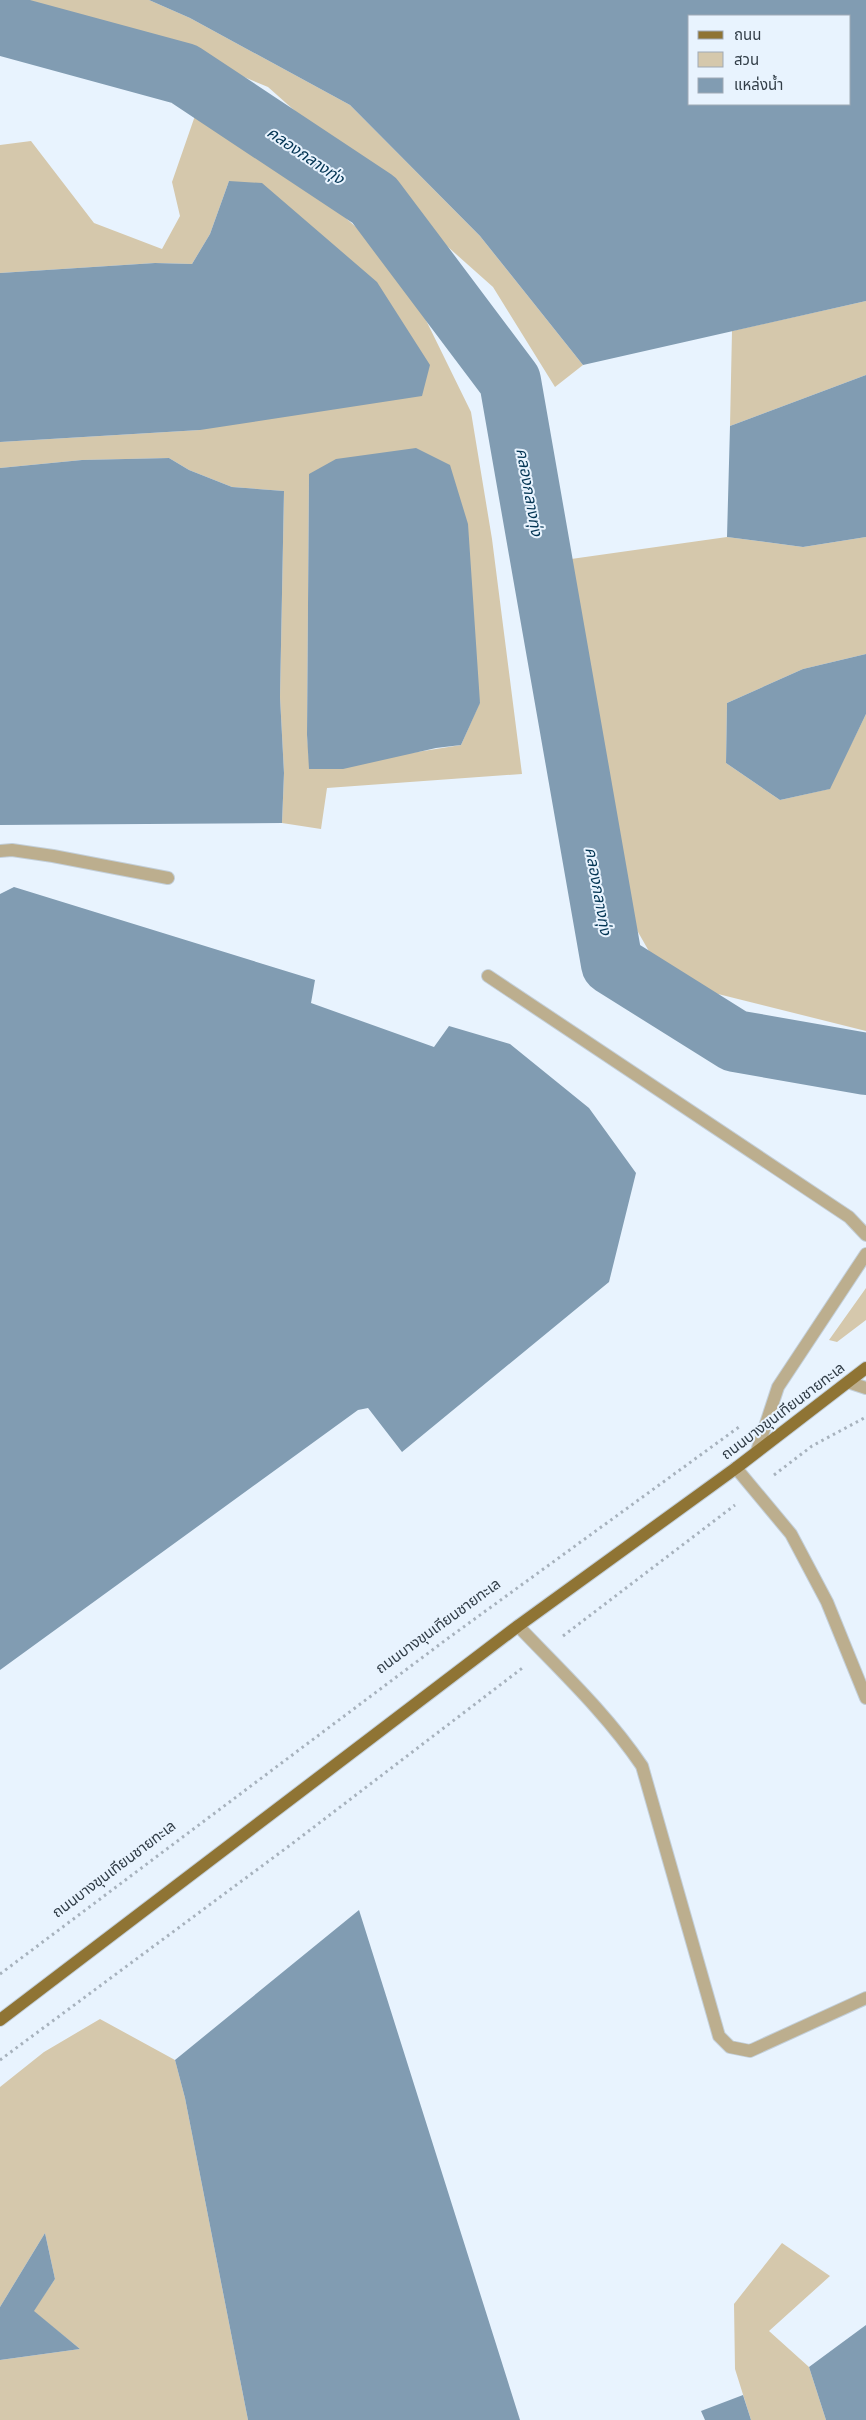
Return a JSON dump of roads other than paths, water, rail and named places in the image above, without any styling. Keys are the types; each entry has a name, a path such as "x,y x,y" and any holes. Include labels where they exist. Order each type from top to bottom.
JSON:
{"main road":[{"name":"ถนนบางขุนเทียนชายทะเล","path":"0,2020 518,1626 736,1468 866,1368"}],"street":[{"path":"0,852 12,850 53,856 168,878"},
{"path":"488,976 849,1217 866,1235"},
{"path":"757,1451 778,1386 866,1254"},
{"path":"848,1382 866,1388"},
{"path":"736,1468 791,1534 827,1602 866,1698"},
{"path":"518,1626 598,1710 624,1740 642,1766 719,2036 730,2047 750,2051 866,1998"}],"water":[{"path":"149,0 866,0 866,301 583,365 480,236 350,105 190,18"},
{"path":"229,181 262,183 377,282 430,365 422,396 200,430 0,442 0,273 155,263 192,264 210,234"},
{"path":"866,375 866,537 803,547 727,537 730,426"},
{"path":"416,448 450,465 468,524 480,703 461,745 436,748 343,769 309,769 307,735 309,474 336,459"},
{"path":"169,458 189,470 232,487 284,491 280,697 284,773 282,823 0,825 0,468 82,460"},
{"path":"866,654 866,714 830,789 780,800 726,763 727,703 803,669"},
{"path":"14,887 315,980 311,1003 434,1047 449,1026 510,1044 589,1108 636,1173 609,1282 402,1452 368,1408 358,1410 0,1670 0,894"},
{"path":"359,1910 520,2420 248,2420 185,2098 175,2060"},
{"path":"45,2233 55,2279 34,2311 80,2349 0,2360 0,2307"},
{"path":"866,2325 866,2420 826,2420 809,2367"},
{"path":"743,2395 751,2420 705,2420 701,2411"}],"waterway":[{"name":"คลองกลางทุ่ง","path":"0,24 184,74 374,200 510,381 612,964 735,1041 866,1064"}]}
